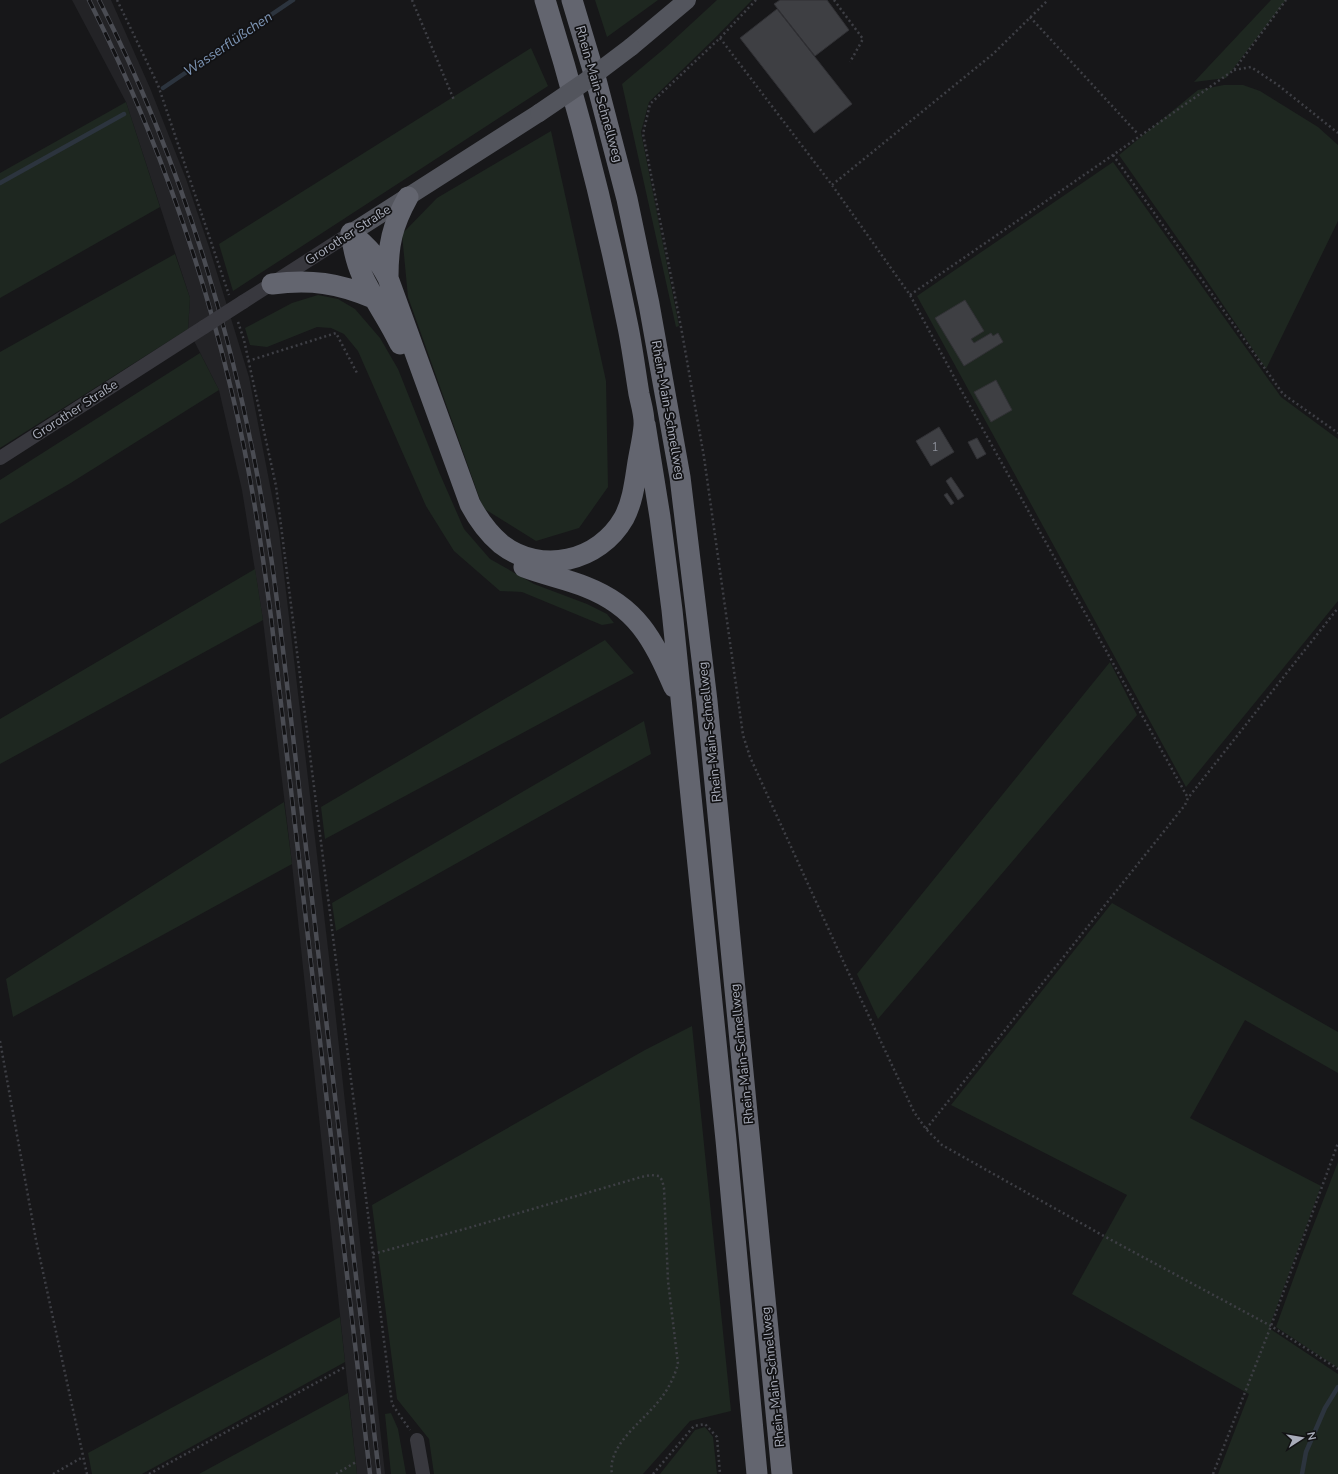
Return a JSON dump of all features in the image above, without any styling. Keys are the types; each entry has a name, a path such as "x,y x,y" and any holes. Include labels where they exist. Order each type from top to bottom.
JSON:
{"highway":[{"name":"Rhein-Main-Schnellweg","path":"545,0 572,89 613,251 630,337 660,517 682,704 757,1474"},
{"name":"Rhein-Main-Schnellweg","path":"572,0 596,80 627,199 649,304 680,477 708,701 782,1474"},
{"path":"388,278 388,257 391,236 398,215 408,197"},
{"path":"351,233 378,259 388,278 470,504 476,516 492,536 502,544 513,551 537,560 563,561 588,553 608,538 624,518 629,506 644,424"},
{"path":"351,233 361,274 404,352 459,499 471,523 479,534 497,552 518,565 586,587 610,598 622,606 642,626 651,638 658,650 682,704"},
{"path":"272,284 295,281 324,283 341,286 374,298"}],"main road":[{"name":"Grorother Straße","path":"351,233 539,113 586,81 631,47 687,0"}],"street":[{"name":"Grorother Straße","path":"0,458 204,327 237,300 272,284 351,233"},
{"path":"417,1440 423,1474"}],"path":[{"path":"117,0 158,85 237,300"},
{"path":"412,0 454,100"},
{"path":"756,0 720,38 650,104 643,134 681,327 704,457 743,735 750,757 914,1112 926,1129 942,1145 1102,1235 1271,1326 1338,1369"},
{"path":"834,0 863,39 850,62"},
{"path":"832,185 993,54 1048,0"},
{"path":"910,295 1234,70 1286,0"},
{"path":"1030,17 1137,133"},
{"path":"720,38 832,185 910,295 960,388 1188,798"},
{"path":"1234,70 1251,67 1278,85 1338,133"},
{"path":"1113,155 1283,394 1338,433"},
{"path":"237,319 244,340 277,494 392,1404 417,1440"},
{"path":"248,361 336,333 357,373"},
{"path":"926,1129 1175,818 1188,798 1338,608"},
{"path":"0,1040 36,1240 87,1474"},
{"path":"1213,1474 1271,1326 1338,1143"},
{"path":"373,1254 468,1228 641,1177 651,1175 659,1176 662,1180 664,1188 668,1281 678,1364 674,1377 658,1402 627,1435 612,1458 612,1474"},
{"path":"149,1474 345,1367"},
{"path":"653,1474 694,1426 705,1424 717,1437 720,1474"},
{"path":"53,1474 83,1457"},
{"path":"336,1474 356,1462"}],"shaded area":[{"path":"72,0 111,0 150,88 186,179 209,247 249,377 279,532 333,991 385,1474 357,1474 292,864 263,620 242,490 219,390 188,329 190,298 126,102"},
{"path":"595,0 658,0 607,37"},
{"path":"717,0 752,0 649,102 641,132 679,326 676,327 622,84 665,48"},
{"path":"1271,0 1286,0 1226,78 1194,82"},
{"path":"531,48 548,86 233,291 219,244"},
{"path":"1224,85 1243,85 1260,91 1318,127 1338,145 1338,221 1266,369 1199,269 1119,155 1198,90"},
{"path":"126,102 160,207 0,298 0,173"},
{"path":"551,131 606,381 608,487 579,528 536,541 483,508 408,297 402,234 437,198"},
{"path":"1113,162 1281,397 1338,439 1338,601 1186,787 917,296"},
{"path":"175,254 190,298 188,329 0,448 0,352"},
{"path":"318,295 338,299 355,309 380,338 398,369 439,472 464,529 490,559 534,584 587,604 607,614 614,623 602,625 522,592 500,591 454,551 426,506 358,351 344,334 331,328 317,327 267,347 250,345 245,328 292,303"},
{"path":"200,353 219,390 69,484 0,524 0,480"},
{"path":"255,569 263,620 0,764 0,719"},
{"path":"605,640 634,673 325,839 321,807"},
{"path":"1110,662 1137,715 878,1019 857,974"},
{"path":"644,721 651,754 336,931 332,903"},
{"path":"284,802 292,864 13,1017 6,979"},
{"path":"1112,903 1338,1032 1338,1073 1245,1020 1190,1118 1321,1186 1269,1328 1338,1374 1338,1474 1218,1474 1249,1394 1072,1294 1127,1195 951,1105"},
{"path":"692,1026 731,1411 690,1421 643,1474 434,1474 429,1439 397,1399 372,1205 645,1050"},
{"path":"1338,1162 1338,1368 1276,1327"},
{"path":"340,1317 345,1362 142,1474 92,1474 88,1453"},
{"path":"348,1393 357,1474 199,1474"},
{"path":"391,1413 398,1429 406,1474 391,1474 385,1414"},
{"path":"705,1427 713,1437 717,1474 660,1474 695,1430"}],"building":[{"path":"780,0 827,0 849,30 815,56 774,4"},
{"path":"777,9 852,104 814,133 740,38"},
{"path":"965,300 984,331 971,339 974,343 991,333 993,336 998,333 1003,342 964,366 935,318"},
{"path":"996,380 1012,410 991,422 974,392"},
{"path":"939,427 954,452 931,466 916,441"},
{"path":"977,438 986,454 977,459 968,442"},
{"path":"951,477 964,496 958,500 946,481"},
{"path":"947,493 954,503 951,505 944,495"}],"waterway":[{"name":"Wasserflüßchen","path":"163,88 293,0"},
{"name":"Wasserflüßchen","path":"0,183 124,114"},
{"path":"1302,1474 1306,1452 1325,1408 1338,1387"}],"railway":[{"path":"89,0 112,47 153,143 189,242 219,342 232,393 250,477 271,617 370,1474"},
{"path":"99,0 134,73 165,147 192,223 216,300 254,456 268,536 279,616 379,1474"}]}
